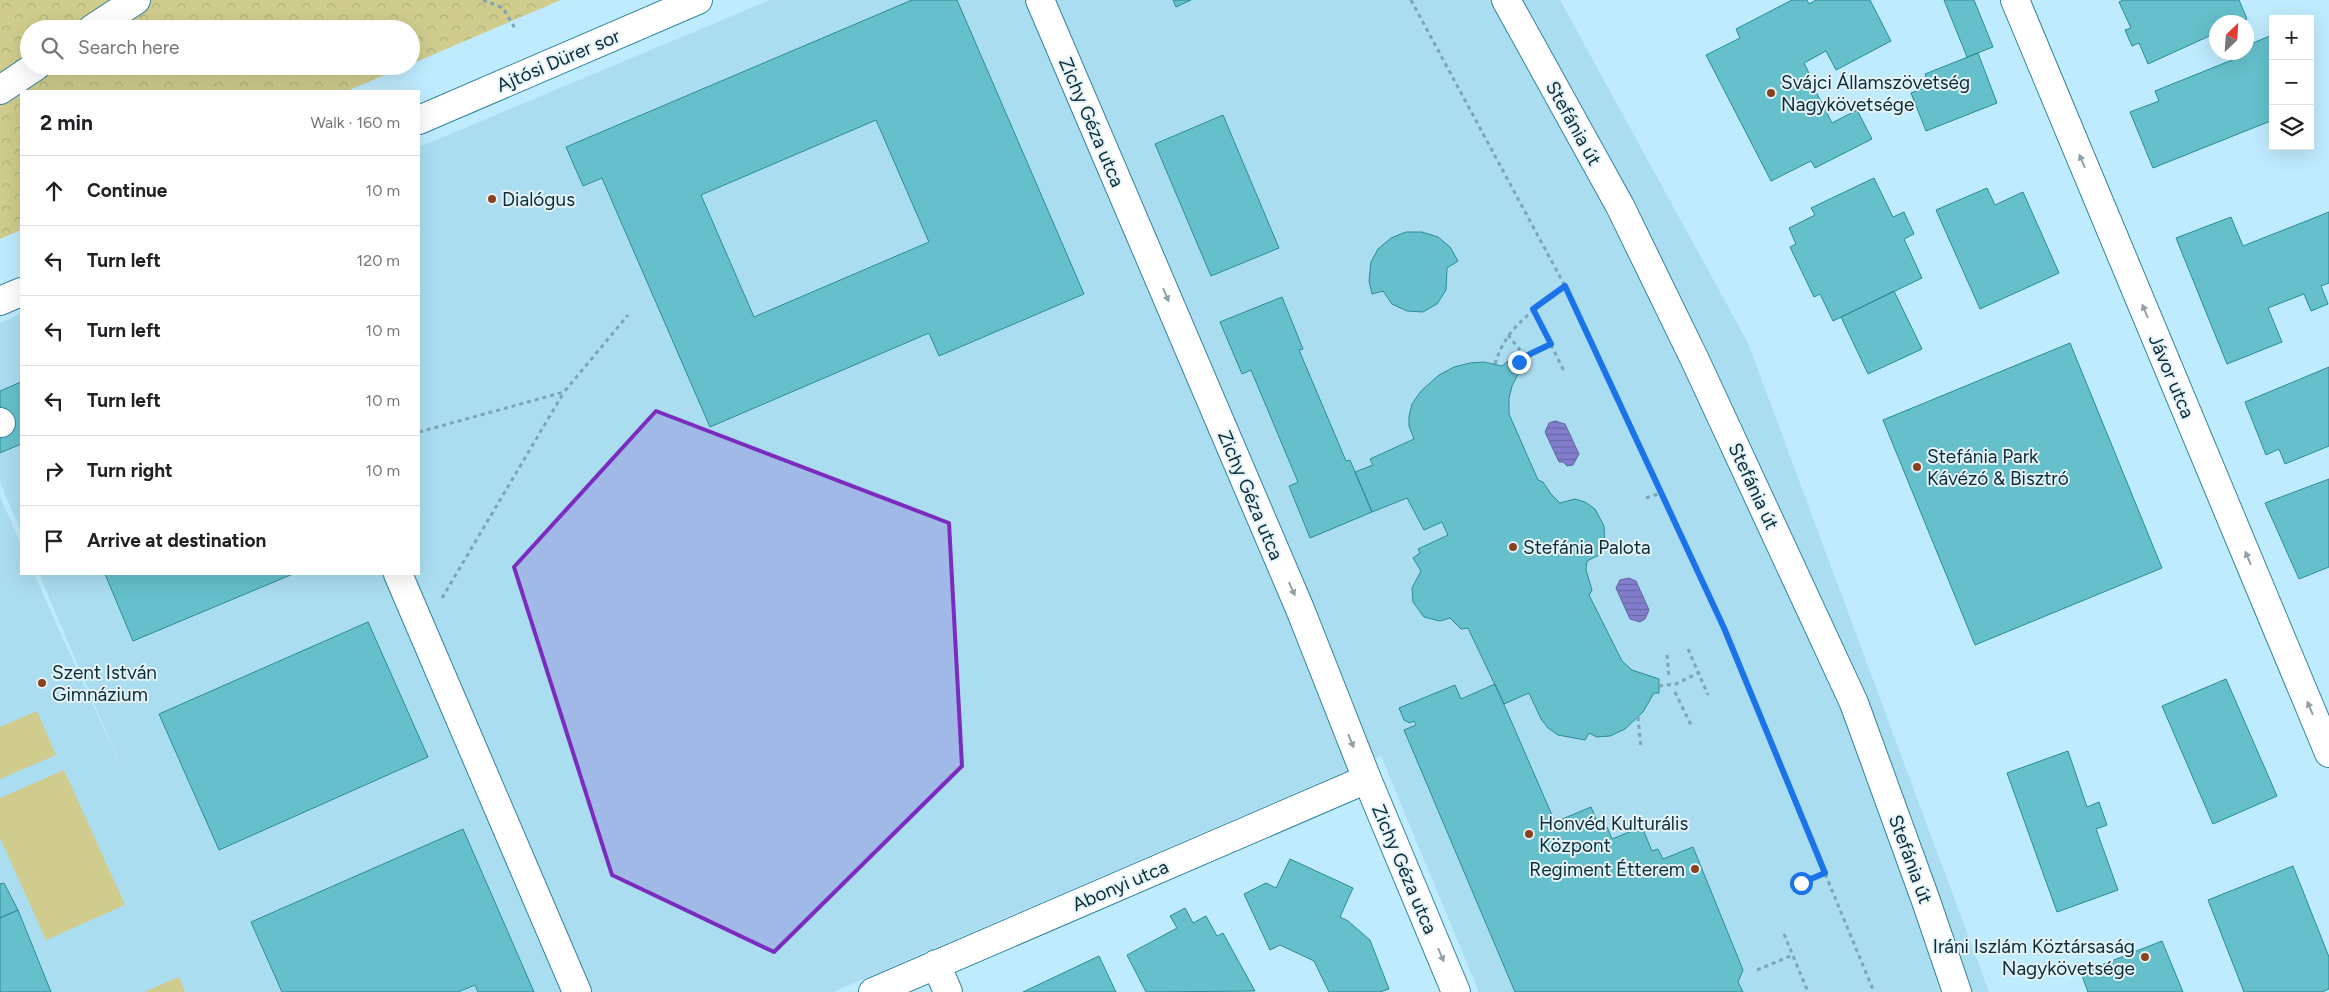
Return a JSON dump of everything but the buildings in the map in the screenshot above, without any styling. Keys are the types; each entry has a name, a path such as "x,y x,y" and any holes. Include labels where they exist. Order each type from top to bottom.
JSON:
{"street":[{"path":"106,20 136,0"},
{"name":"Ajtósi Dürer sor","path":"420,120 698,0"},
{"name":"Zichy Géza utca","path":"1040,0 1300,609 1366,779 1456,992"},
{"name":"Stefánia út","path":"1506,0 1620,206 1699,368 1854,703 1957,992"},
{"name":"Jávor utca","path":"2015,0 2329,753"},
{"path":"0,90 22,75"},
{"path":"0,301 20,292"},
{"path":"398,575 577,992"},
{"name":"Abonyi utca","path":"873,992 1366,779"},
{"path":"936,964 948,992"}],"path":[{"path":"483,0 503,8 516,30"},
{"path":"1411,0 1565,286 1724,628 1874,992"},
{"path":"1495,364 1500,347 1508,334 1533,309 1565,286"},
{"path":"1533,309 1564,371"},
{"path":"422,631 564,392 628,315"},
{"path":"1508,334 1520,350"},
{"path":"1519,362 1528,355 1551,344"},
{"path":"420,432 564,392"},
{"path":"1646,498 1661,493"},
{"path":"1688,649 1700,672 1708,695"},
{"path":"1666,656 1669,677"},
{"path":"1659,686 1676,684 1700,672"},
{"path":"1675,692 1692,727"},
{"path":"1638,716 1641,748"},
{"path":"1801,883 1825,873"},
{"path":"1784,934 1808,992"},
{"path":"1757,970 1793,955"}],"highlighted area":[{"path":"656,411 949,523 962,766 774,952 612,875 514,567"}],"shaded area":[{"path":"770,0 1560,0 1748,343 1989,992 1479,992 1381,756 833,992 0,992 0,497 20,542 20,575 34,575 123,771 39,575 420,575 420,147"},
{"path":"20,314 20,530 0,482 0,323"},
{"path":"1555,421 1565,424 1579,454 1573,465 1567,466 1563,462 1559,462 1545,432 1549,423"},
{"path":"1629,578 1636,581 1649,610 1645,619 1640,622 1630,619 1616,588 1620,580"}],"green space":[{"path":"0,0 561,0 420,60 420,20 20,20 20,75 385,75 349,90 20,90 20,230 0,239"},
{"path":"37,711 56,755 0,779 0,727"},
{"path":"64,770 125,905 46,940 0,838 0,798"},
{"path":"179,977 185,992 144,992"}],"place":[{"name":"Svájci Államszövetség Nagykövetsége","path":"1771,93"},
{"name":"Dialógus","path":"492,199"},
{"name":"Stefánia Park Kávézó & Bisztró","path":"1917,467"},
{"name":"Stefánia Palota","path":"1513,547"},
{"name":"Szent István Gimnázium","path":"42,683"},
{"name":"Honvéd Kulturális Központ","path":"1529,834"},
{"name":"Regiment Étterem","path":"1695,869"},
{"name":"Iráni Iszlám Köztársaság Nagykövetsége","path":"2145,957"}],"route":[{"path":"1519,362 1524,357 1551,344 1533,309 1554,296 1565,286 1724,628 1825,873 1801,883"}]}
